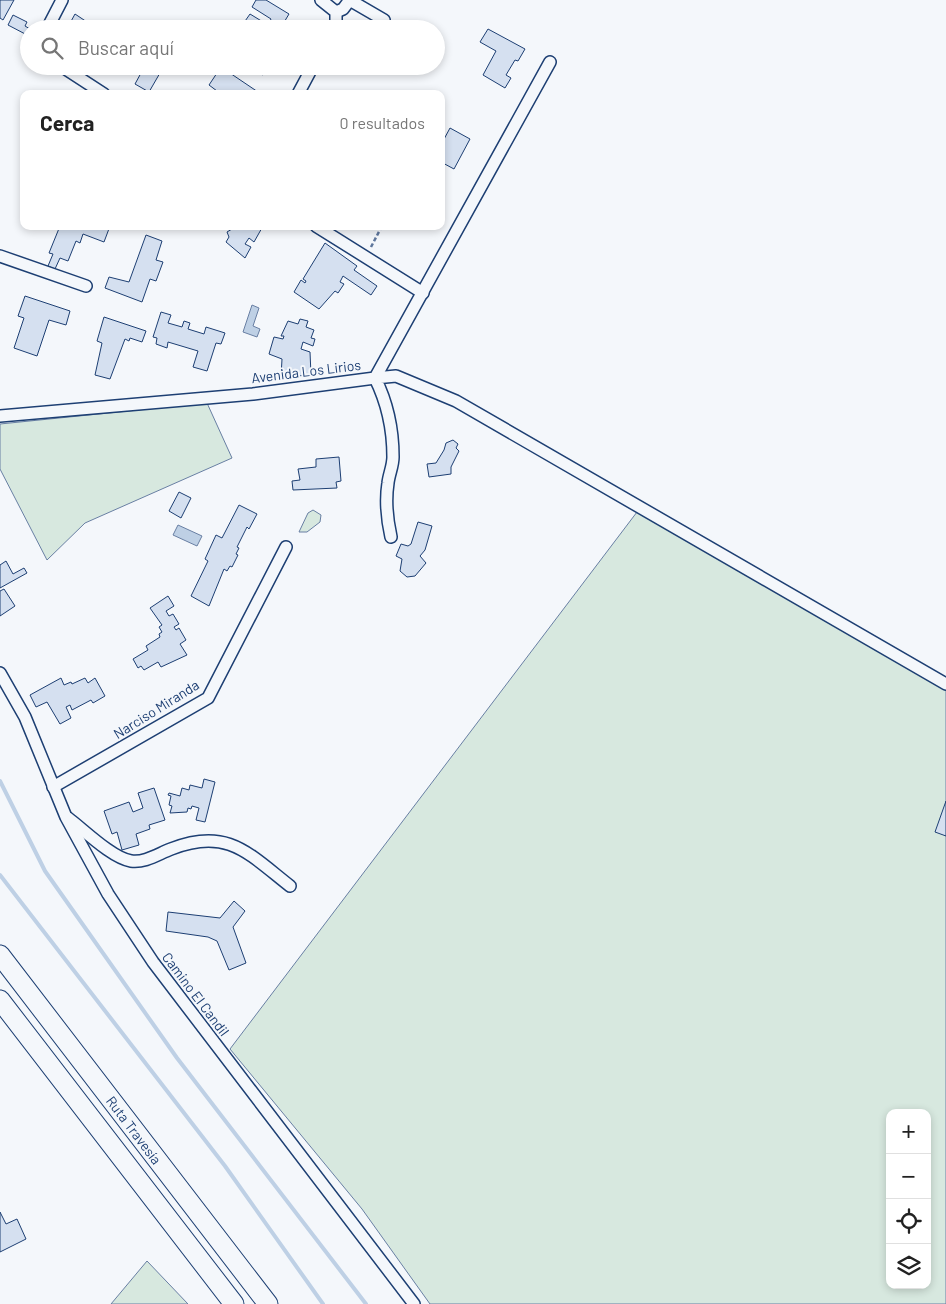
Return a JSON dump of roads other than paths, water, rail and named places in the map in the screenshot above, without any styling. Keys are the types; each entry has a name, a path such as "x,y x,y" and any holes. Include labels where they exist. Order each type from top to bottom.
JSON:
{"highway":[{"name":"Ruta Travesía","path":"0,955 268,1304"},
{"name":"Ruta Travesía","path":"0,1000 234,1304"}],"street":[{"path":"52,20 62,0"},
{"path":"321,0 336,12"},
{"path":"336,12 343,9 349,2 353,2 384,20"},
{"path":"336,12 336,20"},
{"name":"Avenida Los Lirios","path":"0,416 253,394 375,378 550,62"},
{"path":"75,75 98,90"},
{"path":"300,90 308,75"},
{"path":"322,230 423,293"},
{"path":"0,256 86,286"},
{"path":"391,537 386,518 386,504 393,457 392,440 384,398 375,378 396,376 456,401 946,684"},
{"name":"Narciso Miranda","path":"53,787 208,698 286,547"},
{"name":"Camino El Candil","path":"0,673 25,717 66,817 108,894 152,962 414,1304"},
{"path":"66,817 119,857 131,861 145,860 196,842 211,841 232,844 242,848 290,886"}],"water":[{"path":"252,305 259,308 253,326 260,329 257,337 243,332"},
{"path":"178,525 202,536 197,546 173,535"}],"waterway":[{"path":"0,781 45,871 177,1058 366,1304"},
{"path":"0,875 225,1166 323,1304"}]}
